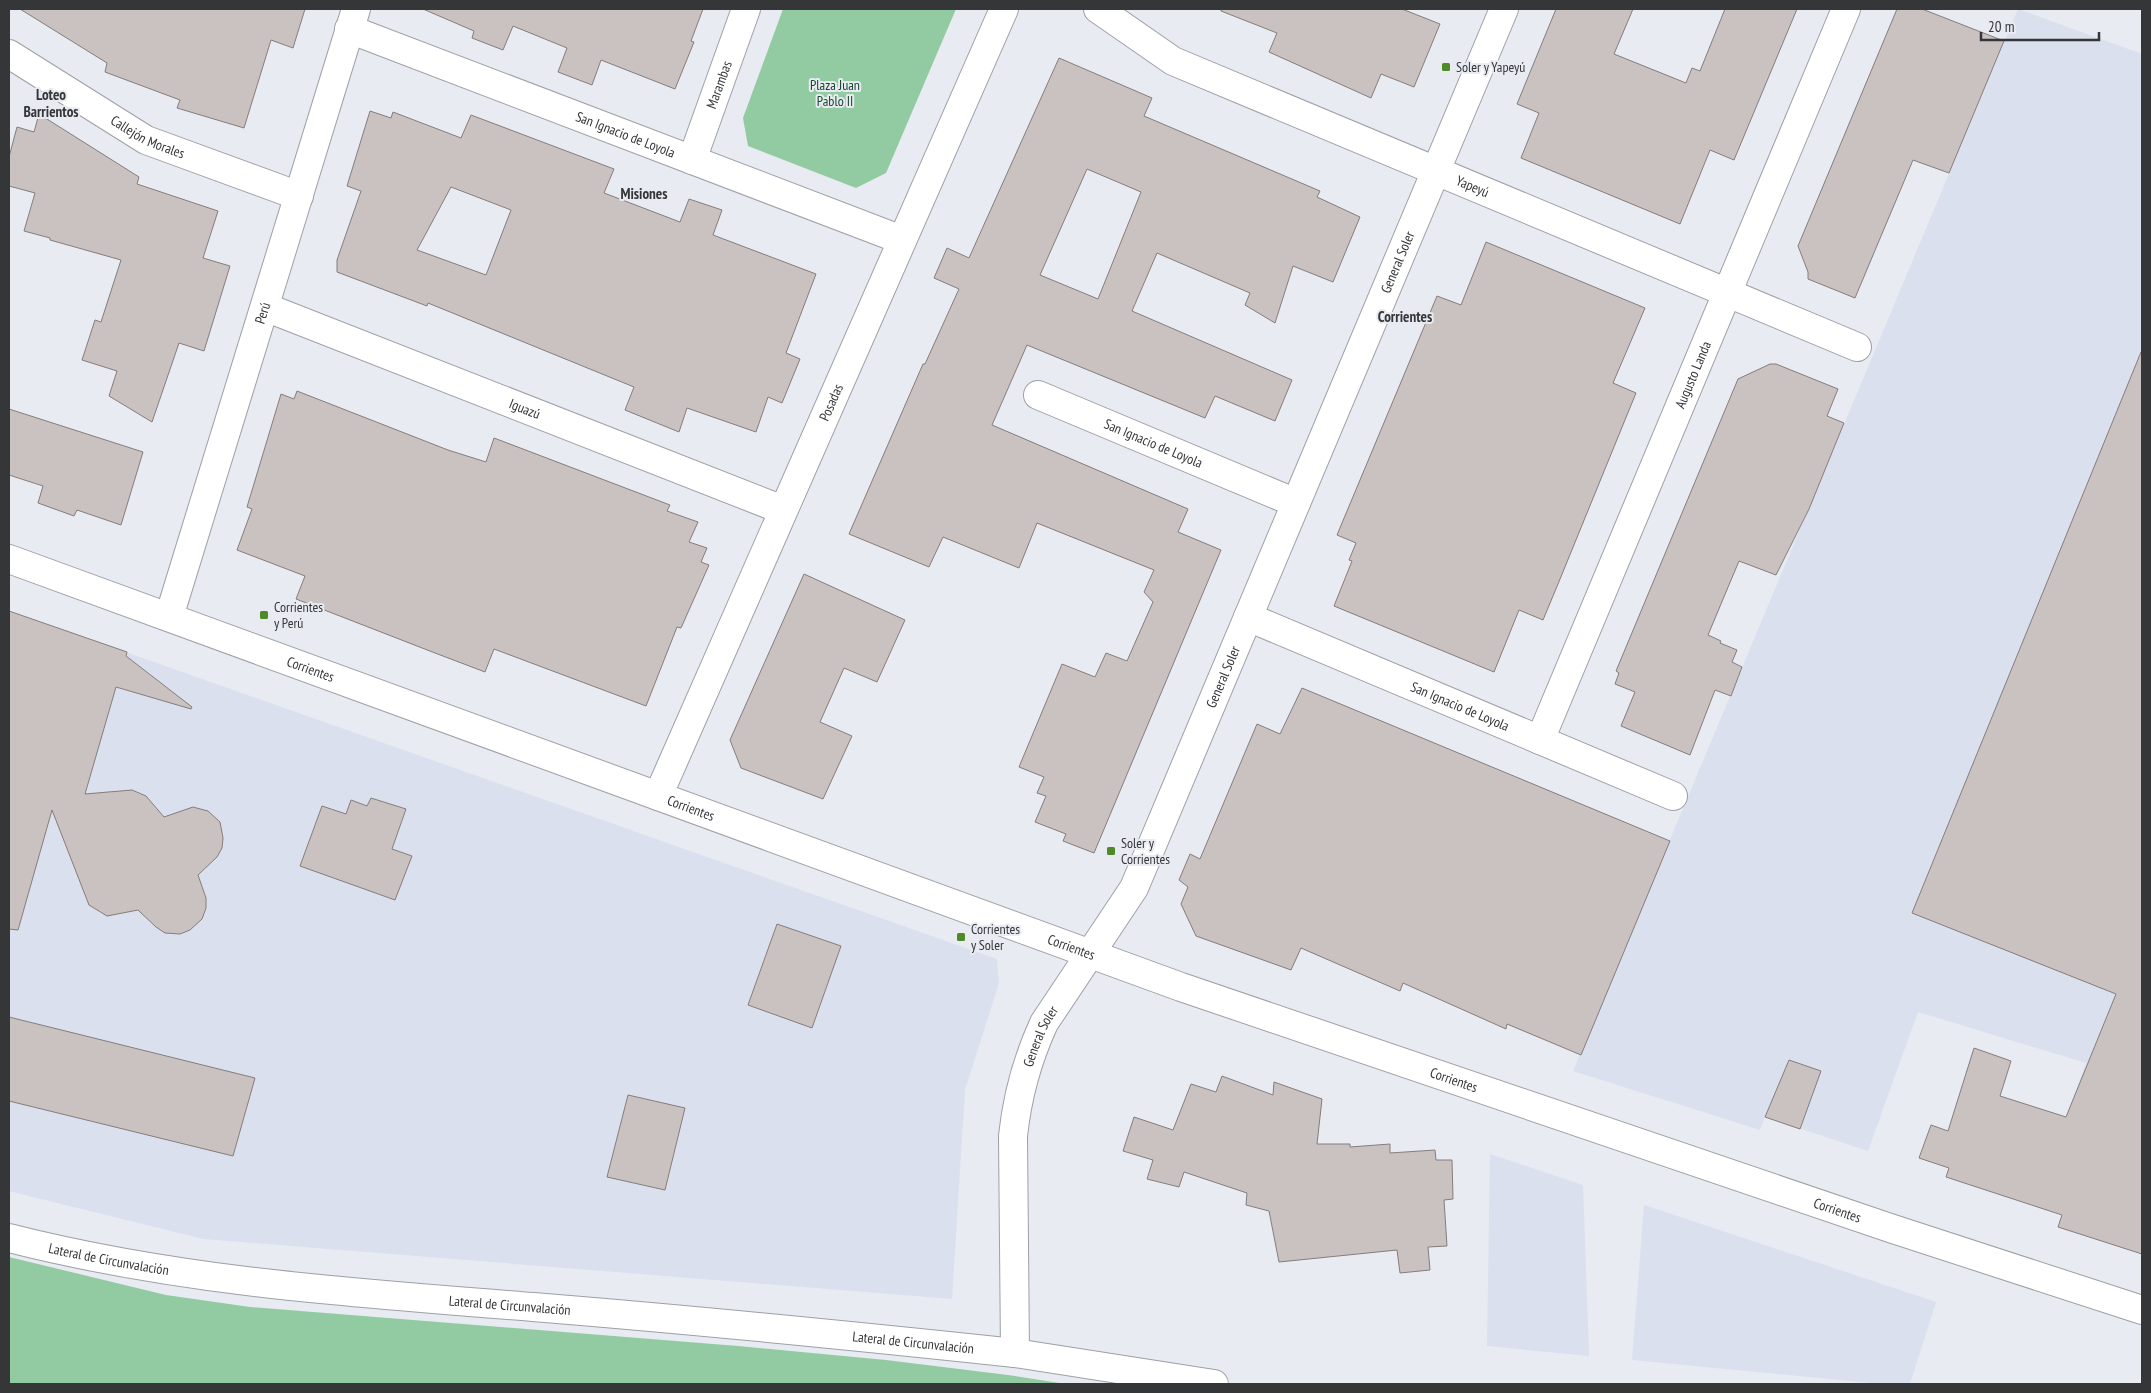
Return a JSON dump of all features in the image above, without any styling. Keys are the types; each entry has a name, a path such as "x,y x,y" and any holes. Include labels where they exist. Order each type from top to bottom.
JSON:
{"main road":[{"name":"Marambas","path":"692,160 746,9"},
{"name":"Posadas","path":"658,796 1004,9"},
{"name":"Yapeyú","path":"1098,9 1173,61 1857,346"},
{"name":"General Soler","path":"1016,1352 1012,1160 1016,1110 1034,1046 1044,1023 1134,888 1504,9"},
{"name":"Augusto Landa","path":"1540,740 1846,9"},
{"name":"San Ignacio de Loyola","path":"353,19 692,160 902,240"},
{"name":"Perú","path":"169,617 353,19"},
{"name":"Callejón Morales","path":"9,54 146,140 299,196"},
{"name":"Iguazú","path":"265,307 784,510"},
{"name":"San Ignacio de Loyola","path":"1038,395 1296,503"},
{"name":"Corrientes","path":"9,559 1090,954 1880,1224 2142,1310"},
{"name":"San Ignacio de Loyola","path":"1248,617 1673,796"},
{"name":"Lateral de Circunvalación","path":"9,1238 174,1272 255,1284 680,1320 1016,1352 1214,1384"}],"shaded area":[{"path":"2018,9 2142,54 2142,1254 2058,1227 2062,1215 2066,1117 2086,1063 1918,1012 1868,1151 1765,1117 1760,1130 1573,1071"},
{"path":"9,611 997,959 999,983 965,1090 952,1299 203,1239 9,1191"},
{"path":"1490,1154 1583,1185 1589,1356 1487,1346"},
{"path":"1644,1205 1936,1302 1910,1384 1881,1384 1632,1360"}],"green space":[{"name":"Plaza Juan Pablo II","path":"783,9 956,9 886,173 856,188 748,146 743,118"},
{"path":"9,1257 166,1295 250,1307 738,1346 886,1360 1066,1384 9,1384"}],"building":[{"path":"20,9 305,9 293,48 271,40 244,128 177,108 180,100 105,72 107,63"},
{"path":"423,9 703,9 691,41 694,42 675,89 601,60 592,85 558,72 567,48 513,26 503,50 472,38 474,31"},
{"path":"1221,9 1402,9 1440,24 1414,87 1381,74 1371,98 1269,52 1277,33 1221,11"},
{"path":"1556,9 1633,9 1614,54 1686,83 1692,68 1700,71 1725,9 1797,9 1734,160 1710,150 1680,224 1521,158 1539,113 1517,104"},
{"path":"1897,9 1922,9 2004,41 1949,173 1913,160 1855,298 1808,279 1808,272 1798,246"},
{"path":"1059,58 1152,98 1144,116 1320,191 1317,197 1360,217 1333,282 1293,266 1275,323 1245,305 1250,293 1157,253 1132,311 1292,380 1275,421 1215,396 1205,418 1027,345 992,425 1188,509 1178,532 1221,550 1094,853 1063,841 1066,834 1035,822 1046,796 1037,793 1044,777 1019,767 1062,664 1095,677 1106,653 1127,661 1153,602 1144,592 1154,570 1037,523 1019,568 943,537 929,567 849,534 923,364 925,364 959,289 934,278 947,248 969,258","holes":["1087,169 1141,192 1098,299 1040,275"]},
{"path":"370,111 391,118 393,112 461,138 471,115 614,169 604,193 680,222 689,199 722,210 713,235 816,274 786,353 800,359 782,403 768,397 756,432 687,408 679,432 625,410 634,387 428,303 427,306 337,272 337,260 361,191 347,186","holes":["451,187 511,210 486,275 417,250"]},
{"path":"39,114 139,177 137,184 218,211 203,258 230,266 204,351 179,343 152,422 109,396 117,371 82,360 95,320 101,322 121,260 24,231 35,193 9,186 9,157 17,127 34,132"},
{"path":"1486,242 1645,308 1613,383 1636,393 1558,584 1543,620 1519,610 1494,672 1334,606 1352,561 1349,560 1356,543 1337,535 1437,296 1461,305"},
{"path":"2141,352 2142,1254 2058,1227 2062,1215 1946,1177 1949,1168 1919,1158 1931,1125 1948,1131 1974,1048 2011,1061 2000,1096 2066,1117 2116,994 1912,913"},
{"path":"1770,364 1776,364 1838,389 1827,416 1844,423 1809,509 1776,575 1739,561 1708,635 1721,641 1720,643 1737,650 1732,662 1742,667 1731,696 1715,690 1690,755 1621,726 1635,692 1615,684 1619,673 1616,671 1738,379"},
{"path":"297,391 448,450 486,462 494,438 670,505 667,511 698,522 689,542 707,548 701,562 709,565 681,628 677,627 646,706 494,649 485,672 435,653 296,599 305,576 237,550 252,509 247,507 281,394 294,399"},
{"path":"9,409 143,452 121,525 77,510 74,516 38,503 43,486 9,475"},
{"path":"804,574 905,620 877,682 844,668 820,722 852,736 823,799 741,768 730,740"},
{"path":"9,611 127,652 126,656 192,707 191,709 116,687 85,794 132,790 146,796 164,817 193,807 208,811 220,822 223,838 222,848 217,857 198,875 206,898 206,908 202,919 190,930 180,934 165,933 138,910 107,916 89,905 52,810 18,930 9,929"},
{"path":"1302,688 1670,841 1581,1055 1507,1024 1506,1029 1403,983 1400,991 1301,948 1291,970 1196,936 1181,904 1188,887 1179,880 1190,854 1200,859 1257,724 1280,734"},
{"path":"371,798 406,809 392,849 412,856 395,900 300,866 322,806 346,814 351,800 367,806"},
{"path":"777,924 841,946 812,1028 748,1005"},
{"path":"9,1017 255,1078 233,1156 9,1101"},
{"path":"1789,1060 1821,1071 1800,1129 1765,1117"},
{"path":"1222,1076 1273,1095 1274,1082 1322,1099 1317,1144 1350,1144 1350,1147 1390,1144 1390,1153 1435,1150 1436,1160 1452,1160 1453,1199 1444,1200 1447,1246 1428,1247 1430,1270 1400,1273 1397,1250 1279,1262 1269,1211 1246,1205 1247,1193 1184,1172 1179,1187 1147,1179 1153,1160 1123,1151 1134,1117 1173,1130 1191,1084 1216,1092"},
{"path":"628,1095 685,1108 665,1190 607,1177"}],"place":[{"name":"Soler y Yapeyú","path":"1446,67"},
{"name":"Corrientes y Perú","path":"264,615"},
{"name":"Soler y Corrientes","path":"1111,851"},
{"name":"Corrientes y Soler","path":"961,937"}],"district":[{"name":"Loteo Barrientos","path":"51,102"},
{"name":"Misiones","path":"644,193"},
{"name":"Corrientes","path":"1405,316"}]}
